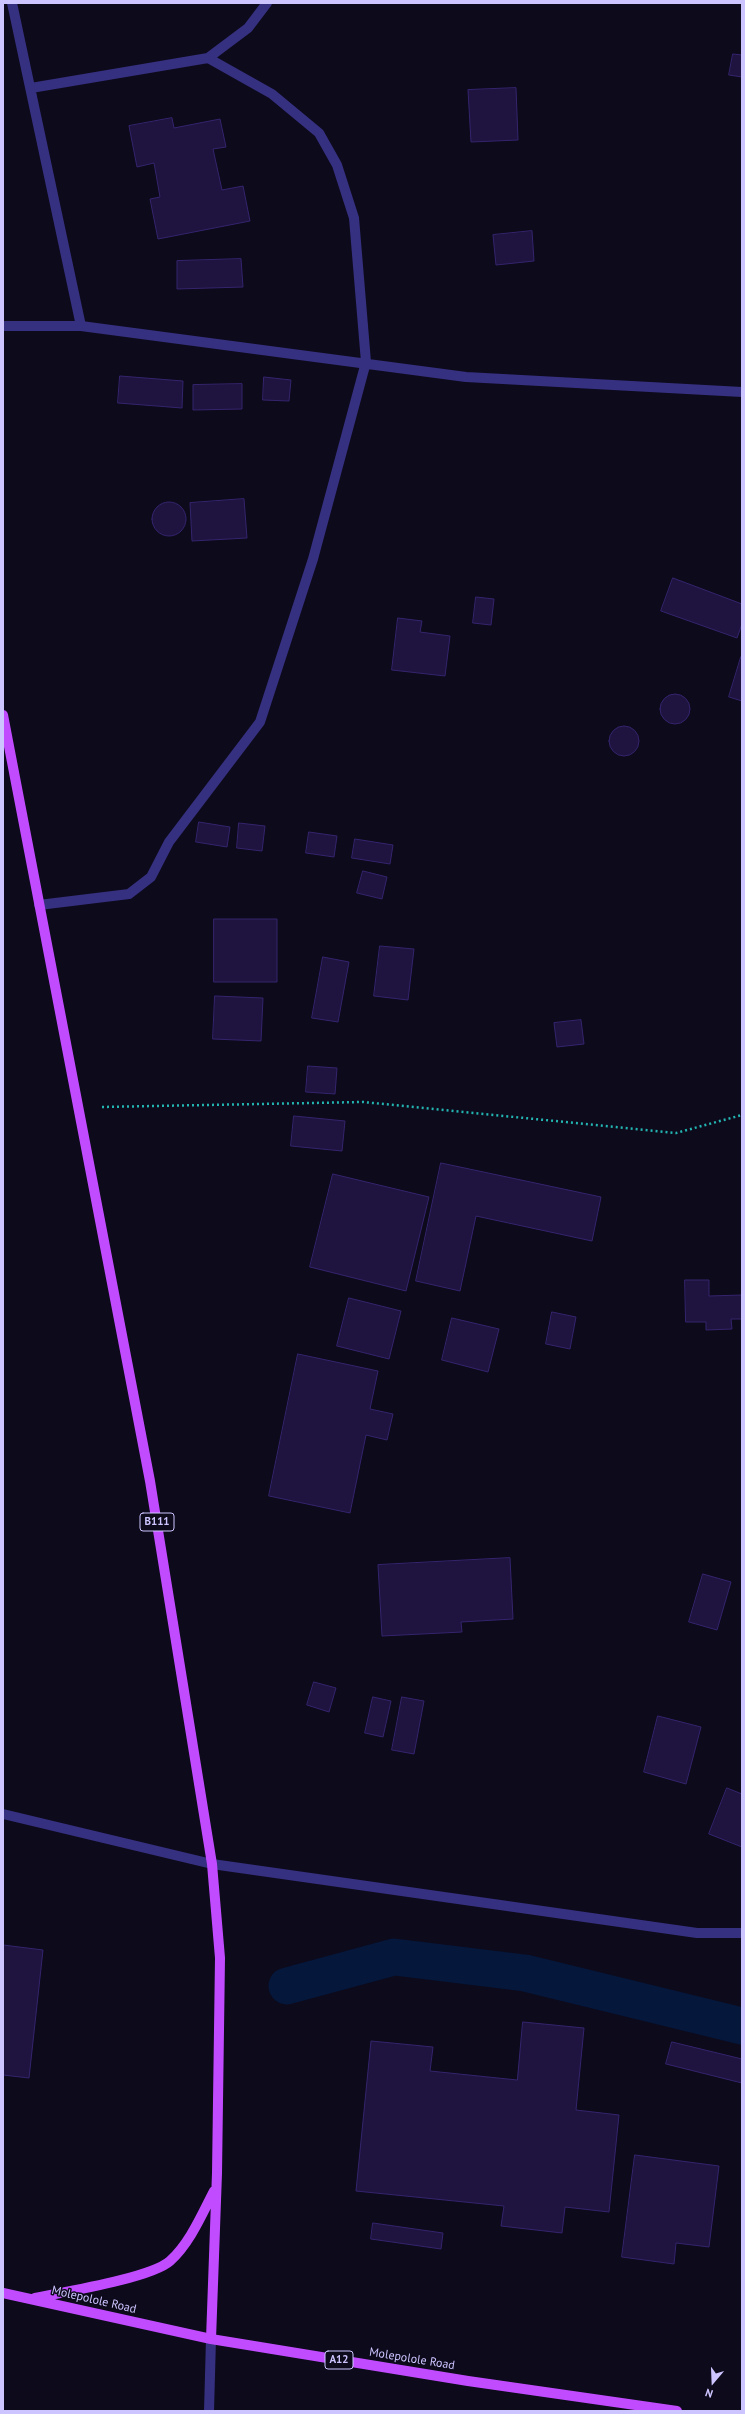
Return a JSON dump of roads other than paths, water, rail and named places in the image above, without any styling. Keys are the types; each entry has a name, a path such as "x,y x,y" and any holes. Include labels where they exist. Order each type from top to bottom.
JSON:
{"main road":[{"name":"B111","path":"3,714 77,1107 150,1481 212,1864 220,1958 216,2188 211,2339"},
{"path":"31,2299 146,2273 170,2261 189,2237 216,2188"},
{"name":"Molepolole Road","path":"3,2292 211,2339 461,2380 677,2411"}],"street":[{"path":"12,3 81,326"},
{"path":"31,88 208,58 248,28 267,3"},
{"path":"39,905 129,894 152,877 169,842 260,722 313,559 366,362 354,218 338,165 319,133 272,94 208,58"},
{"path":"3,326 81,326 366,362 466,377 742,392"},
{"path":"3,1814 212,1864 697,1933 742,1933"},
{"path":"209,2411 211,2339"}],"waterway":[{"path":"287,1986 394,1957 525,1973 742,2026"}]}
